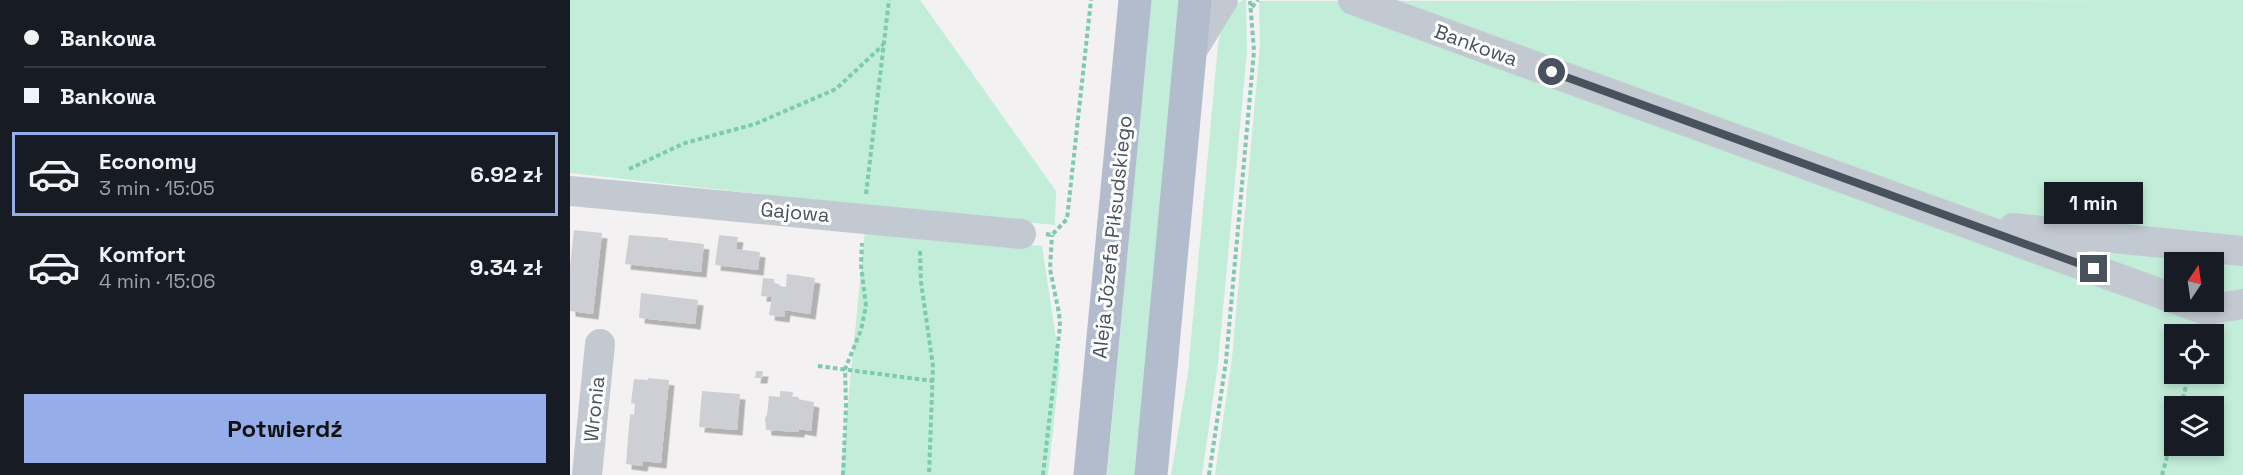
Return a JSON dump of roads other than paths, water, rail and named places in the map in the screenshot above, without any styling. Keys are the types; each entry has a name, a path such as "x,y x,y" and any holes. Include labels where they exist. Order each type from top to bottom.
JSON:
{"main road":[{"name":"Aleja Józefa Piłsudskiego","path":"1090,475 1135,0"},
{"path":"1151,475 1195,0"}],"street":[{"path":"1190,54 1223,0"},
{"name":"Bankowa","path":"1353,0 2164,295"},
{"name":"Gajowa","path":"584,193 1021,234"},
{"name":"Bankowa","path":"1971,224 2243,251"},
{"path":"2224,307 2243,304"},
{"name":"Wronia","path":"587,475 600,344"}]}
